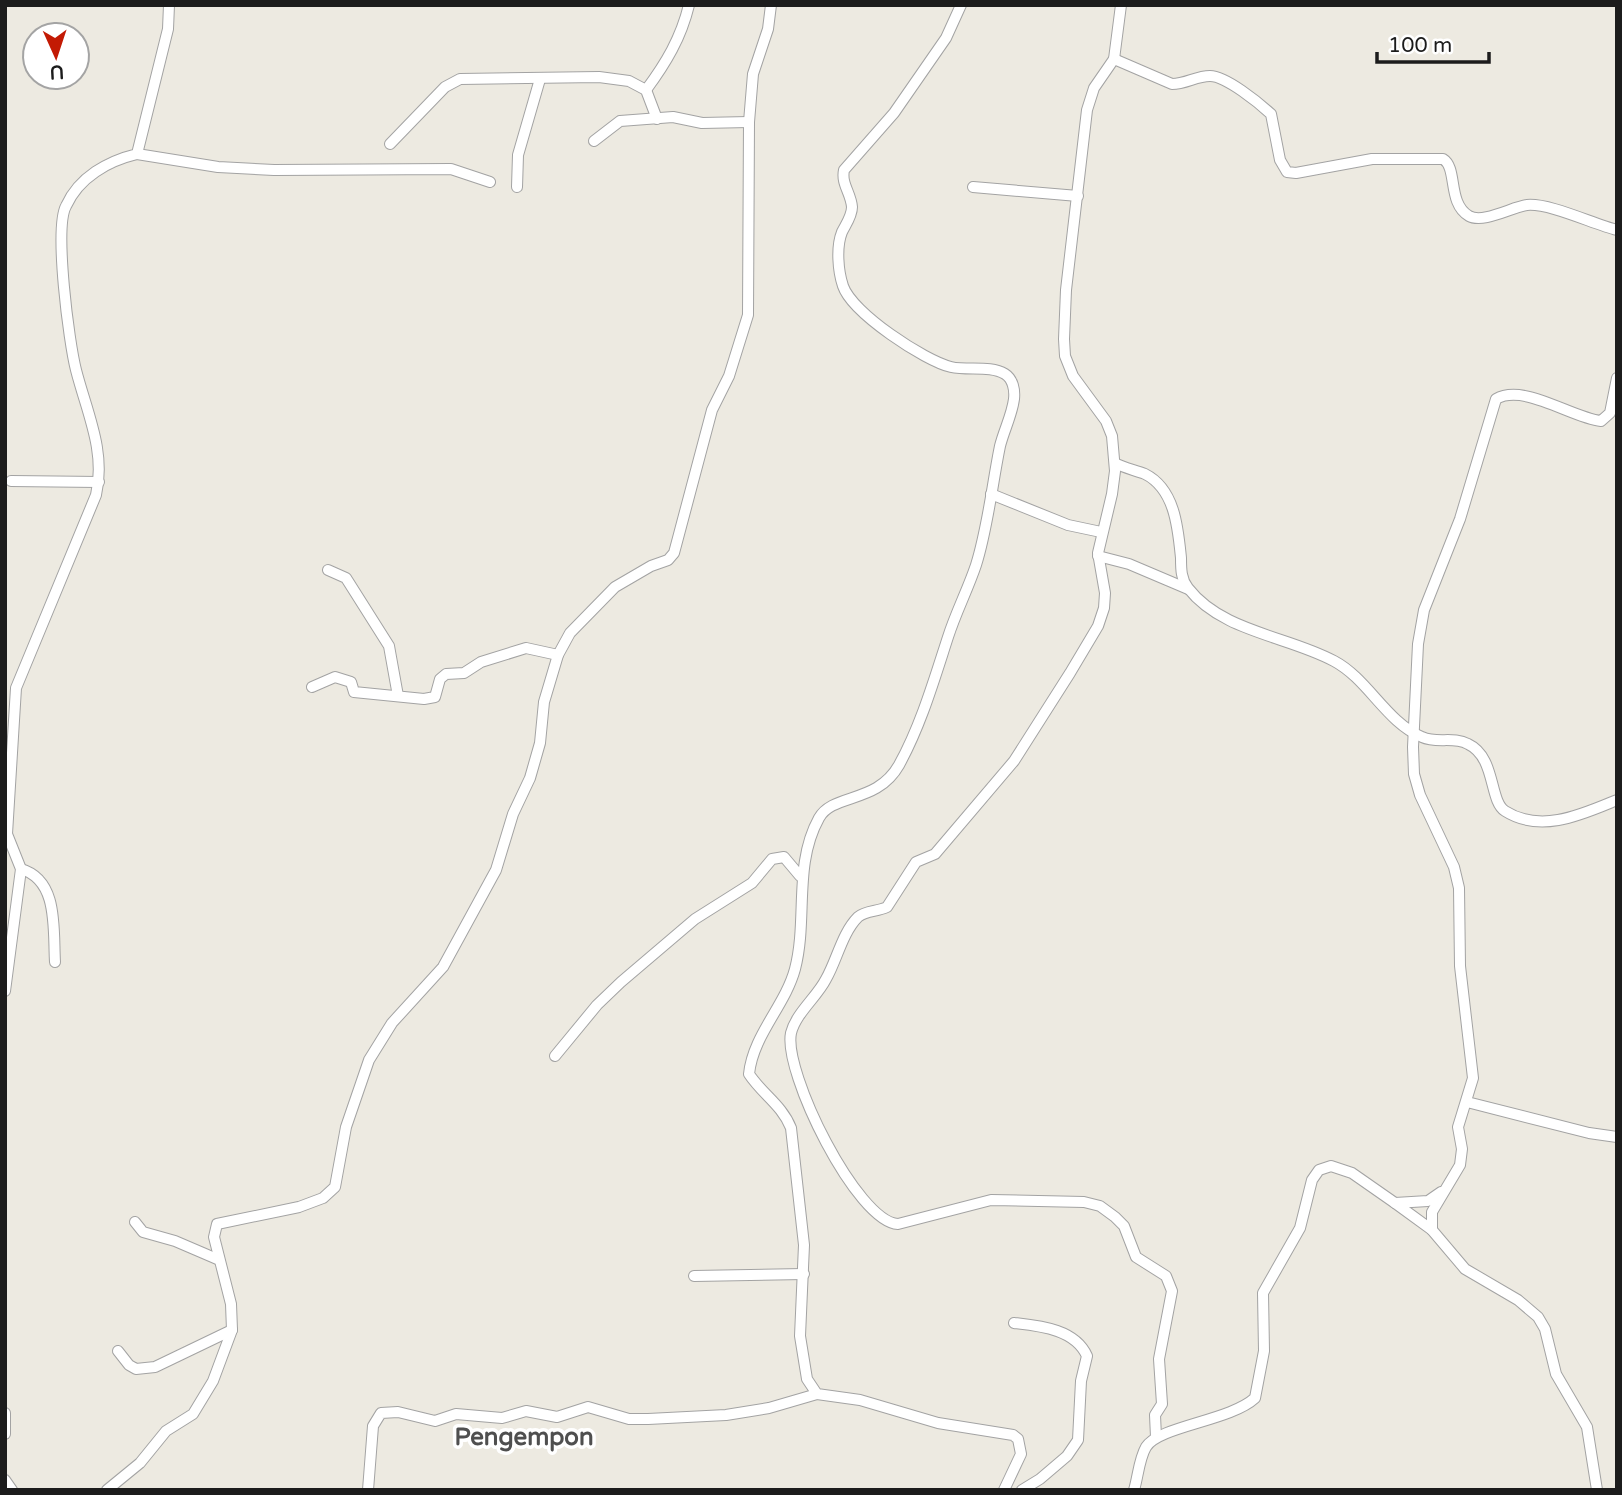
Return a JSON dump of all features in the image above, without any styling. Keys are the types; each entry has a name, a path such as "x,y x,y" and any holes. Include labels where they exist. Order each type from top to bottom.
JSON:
{"street":[{"path":"137,154 167,29 169,5"},
{"path":"646,90 667,61 683,30 689,5"},
{"path":"108,1489 140,1463 166,1431 199,1408 213,1381 232,1330 231,1304 218,1259 214,1227 220,1222 266,1216 299,1208 323,1198 335,1187 343,1157 346,1127 369,1060 393,1023 443,967 496,870 513,814 530,778 540,743 544,702 558,655 570,633 624,580 668,560 674,553 712,410 729,376 748,316 749,121 754,68 768,29 771,5"},
{"path":"817,1394 807,1379 800,1336 804,1274 794,1146 785,1113 759,1089 749,1074 752,1054 793,973 801,944 800,876 819,818 827,809 879,787 898,765 926,705 958,606 976,566 1014,394 1007,375 992,369 969,370 939,364 897,338 852,300 844,289 840,273 839,246 852,209 843,180 844,170 851,158 877,134 902,102 946,38 961,5"},
{"path":"1121,5 1114,59 1090,97 1066,290 1065,356 1073,376 1106,421 1112,436 1115,463 1111,507 1101,533 1098,556 1105,593 1098,626 1014,761 935,854 916,862 887,907 866,912 856,919 826,980 795,1024 791,1041 794,1069 807,1103 859,1194 874,1213 889,1224 991,1200 1084,1202 1100,1206 1124,1226 1136,1258 1166,1276 1172,1291 1159,1359 1162,1404 1156,1415 1156,1437"},
{"path":"1114,59 1172,84 1182,84 1206,76 1223,79 1271,114 1280,160 1287,172 1296,173 1372,159 1443,159 1449,166 1454,195 1462,210 1470,216 1481,217 1531,205 1617,230"},
{"path":"390,144 451,82 470,78 599,77 629,81 646,90 657,119"},
{"path":"517,187 518,155 540,79"},
{"path":"594,141 620,121 678,117 702,123 749,121"},
{"path":"5,991 21,869 7,834 16,688 99,482 99,446 76,369 65,293 64,208 75,191 93,173 115,160 137,154 218,167 274,170 451,169 490,182"},
{"path":"973,187 1078,196"},
{"path":"1603,421 1610,413 1617,378"},
{"path":"1432,1230 1430,1216 1460,1165 1462,1149 1458,1127 1473,1078 1460,966 1459,888 1454,866 1417,785 1414,733 1418,644 1424,610 1460,519 1496,398 1506,394 1520,395 1616,427"},
{"path":"1115,463 1144,474 1164,492 1177,521 1181,572 1188,589"},
{"path":"11,481 99,482"},
{"path":"991,494 1068,525 1101,533"},
{"path":"1098,556 1129,564 1188,589 1223,616 1335,662 1356,675 1414,733 1429,739 1454,740 1468,744 1481,754 1494,783 1498,804 1505,811 1522,817 1560,821 1617,800"},
{"path":"328,570 346,578 388,646 398,696"},
{"path":"312,687 335,677 351,682 354,692 414,699 435,697 442,676 464,673 476,664 526,648 558,655"},
{"path":"555,1056 574,1030 621,982 695,919 752,883 772,859 784,858 800,876"},
{"path":"21,869 33,872 45,887 53,917 55,962"},
{"path":"1467,1102 1589,1133 1617,1137"},
{"path":"785,1113 807,1103"},
{"path":"1134,1490 1144,1451 1156,1437 1228,1414 1255,1398 1264,1352 1263,1293 1300,1228 1312,1180 1319,1170 1331,1166 1352,1174 1395,1203 1432,1230 1465,1269 1518,1300 1538,1317 1545,1329 1556,1374 1587,1427 1597,1490"},
{"path":"1395,1203 1428,1201 1448,1185"},
{"path":"135,1222 143,1232 175,1241 218,1259"},
{"path":"694,1276 804,1274"},
{"path":"1014,1323 1063,1333 1080,1344 1087,1356 1081,1381 1077,1440 1067,1456 1022,1490"},
{"path":"118,1351 129,1365 148,1369 232,1330"},
{"path":"368,1490 373,1426 381,1413 397,1412 435,1421 456,1414 502,1419 526,1411 557,1417 588,1407 629,1419 648,1419 726,1415 769,1408 817,1394 860,1400 938,1423 1013,1435 1018,1438 1021,1454 1004,1490"},
{"path":"5,1413 5,1434"},
{"path":"5,1480 12,1490"}],"district":[{"name":"Pengempon","path":"524,1437"}]}
